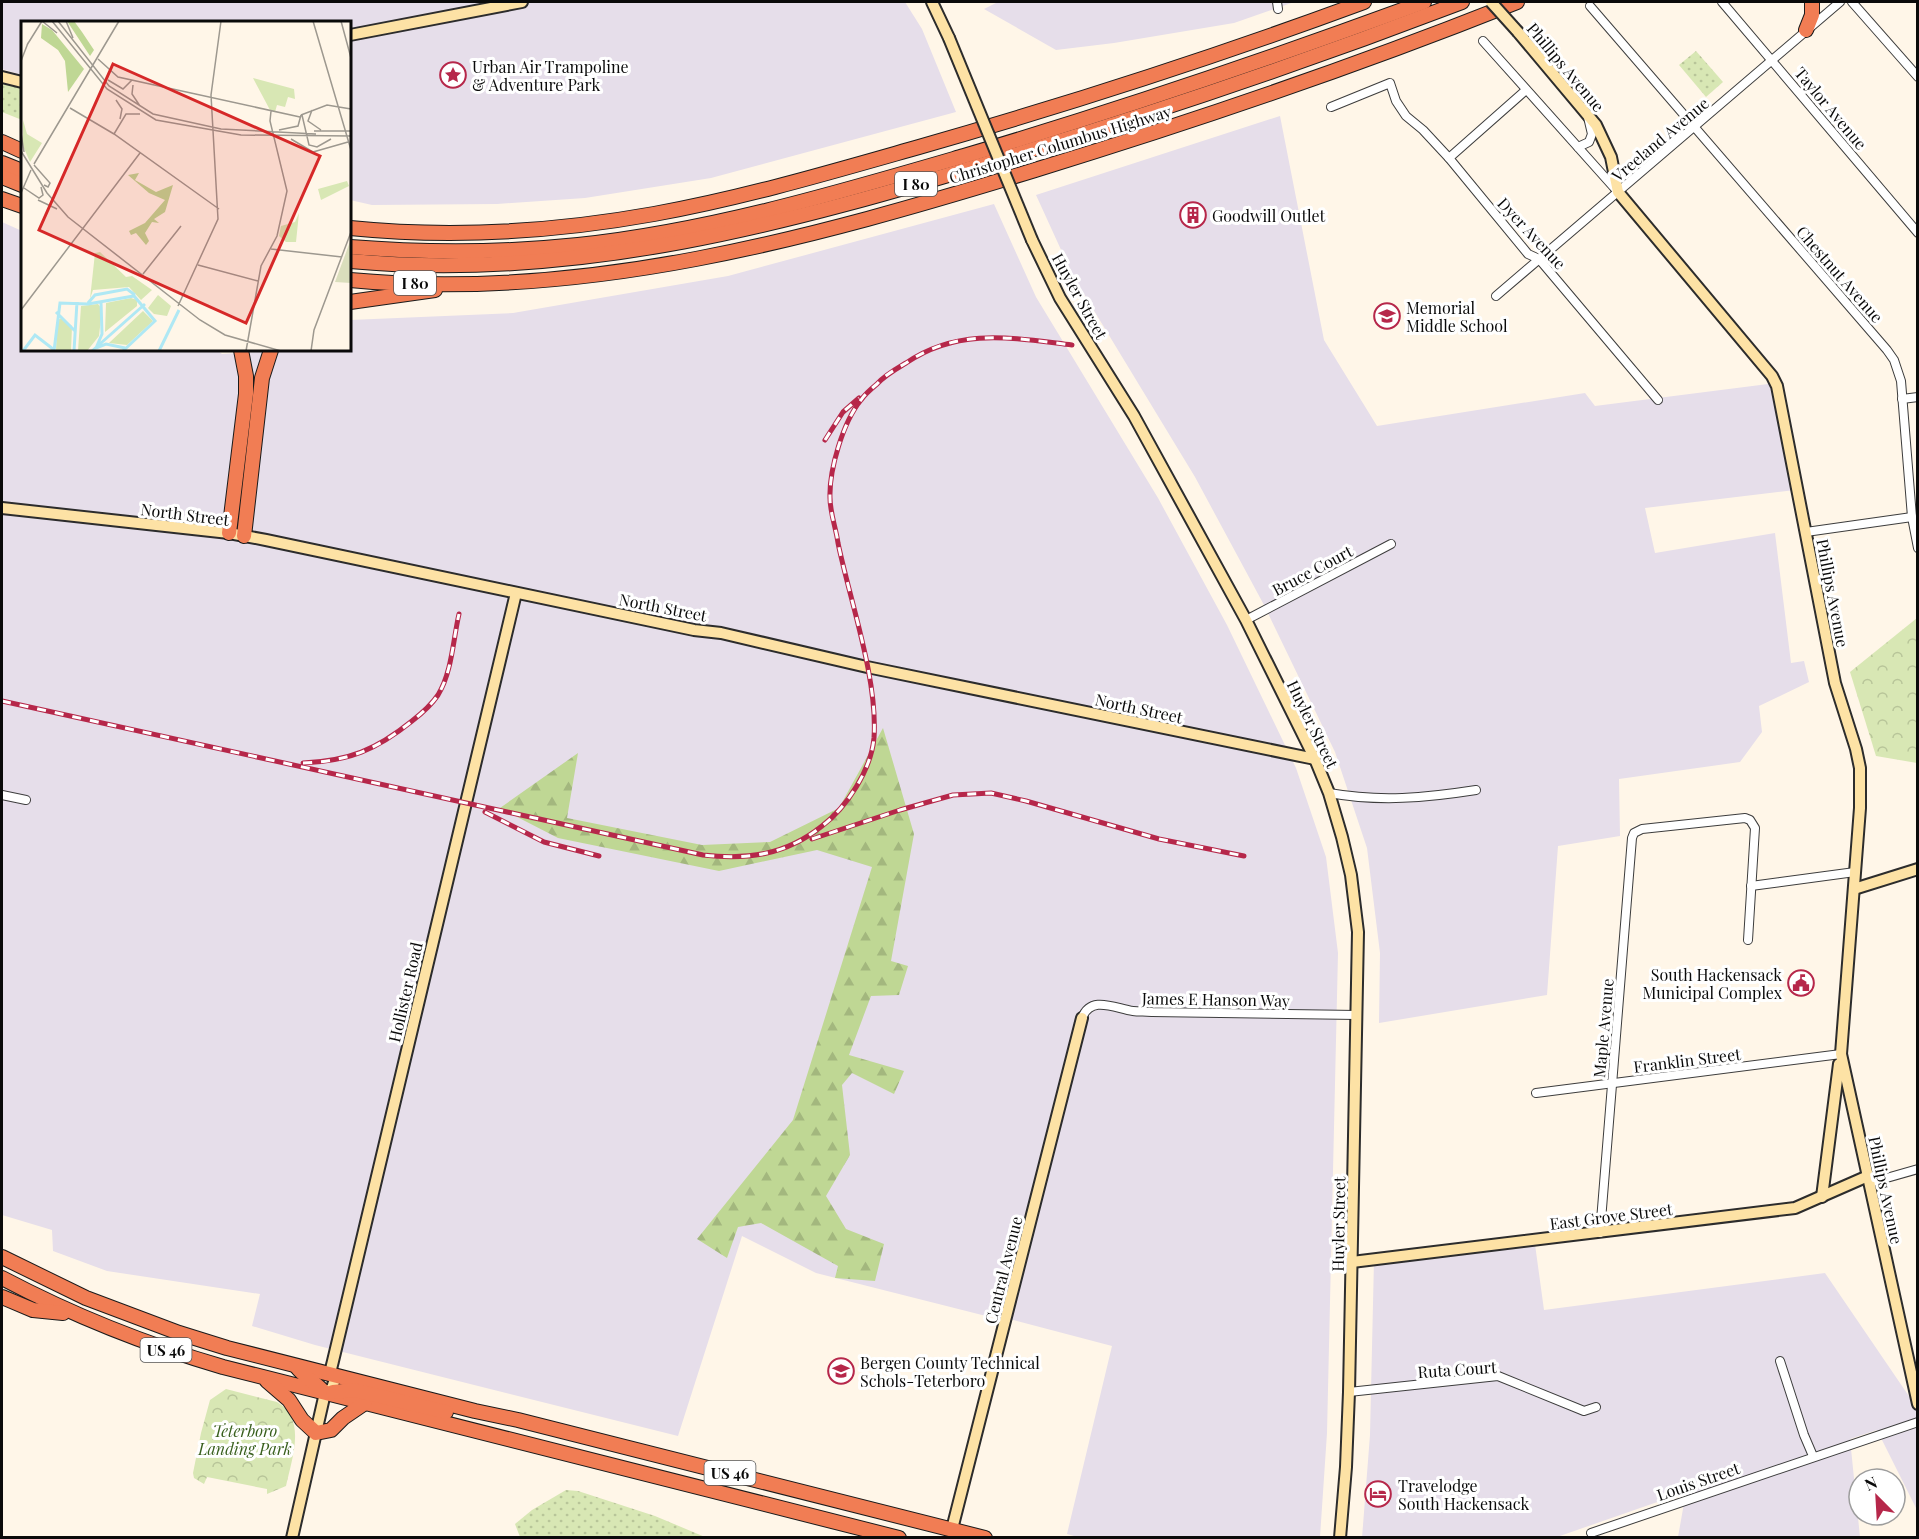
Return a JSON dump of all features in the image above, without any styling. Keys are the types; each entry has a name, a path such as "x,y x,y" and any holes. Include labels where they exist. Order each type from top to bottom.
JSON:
{"highway":[{"name":"I 80","path":"351,227 454,232 521,230 621,219 720,200 850,166 1017,118 1187,64 1364,2"},
{"name":"Christopher Columbus Highway","path":"351,247 467,252 546,248 646,236 713,223 877,181 1044,132 1254,63 1424,2"},
{"name":"Christopher Columbus Highway","path":"351,261 466,266 556,261 635,252 735,232 922,182 1092,131 1292,64 1462,2"},
{"name":"Christopher Columbus Highway","path":"351,280 482,284 558,280 666,265 742,250 877,216 1071,159 1234,106 1395,49 1517,2"},
{"path":"1806,30 1812,15 1812,2"},
{"path":"2,141 21,145"},
{"path":"2,141 21,150"},
{"path":"2,163 21,171"},
{"path":"2,177 21,185"},
{"path":"2,199 21,206"},
{"path":"351,302 482,284"},
{"path":"229,533 246,394 246,376 241,351"},
{"path":"244,536 262,378 271,351"},
{"path":"2,1247 22,1268"},
{"name":"US 46","path":"2,1257 86,1298 159,1326 227,1348 985,1538"},
{"name":"US 46","path":"2,1278 72,1314 172,1351 263,1378 899,1538"},
{"path":"2,1297 33,1310 72,1314"},
{"path":"296,1365 305,1378 317,1384 325,1393 354,1390 441,1412 475,1412"},
{"path":"263,1378 289,1400 302,1420 316,1432 331,1430 343,1418 365,1403"}],"street":[{"path":"351,35 502,3 522,2"},
{"name":"Huyler Street","path":"932,2 950,38 1032,240 1060,298 1134,416 1246,620 1315,759 1329,793 1342,837 1355,903 1358,933 1349,1392 1340,1538"},
{"name":"Phillips Avenue","path":"1491,2 1587,113 1611,157 1618,192"},
{"name":"Taylor Avenue","path":"1722,2 1917,233"},
{"name":"Vreeland Avenue","path":"1496,296 1840,2"},
{"path":"1852,2 1917,77"},
{"name":"Chestnut Avenue","path":"1590,6 1887,350 1898,372 1917,548"},
{"name":"Phillips Avenue","path":"1483,41 1618,192 1772,376 1780,399 1835,683 1854,741 1860,768 1860,808 1841,1054 1822,1197"},
{"path":"2,77 21,82"},
{"name":"Dyer Avenue","path":"1331,107 1390,83 1401,110 1410,121 1423,130 1449,158 1528,254 1539,259 1658,400"},
{"path":"1449,158 1526,90"},
{"path":"1578,147 1589,142 1592,134 1587,113"},
{"path":"1902,399 1917,397"},
{"name":"North Street","path":"2,508 229,533 694,630 721,633 867,667 1315,759"},
{"path":"1806,532 1912,517"},
{"name":"Bruce Court","path":"1246,620 1391,544"},
{"name":"Hollister Road","path":"325,1393 332,1388 335,1379 330,1373 516,593"},
{"path":"1329,793 1375,799 1396,799 1476,790"},
{"path":"2,795 26,800"},
{"name":"Maple Avenue","path":"1600,1233 1632,838 1642,829 1745,818 1753,823 1754,829 1751,886"},
{"path":"1854,889 1917,869"},
{"path":"1748,940 1751,886 1855,872"},
{"name":"James E Hanson Way","path":"1082,1018 1088,1008 1095,1005 1132,1011 1357,1015"},
{"name":"Central Avenue","path":"952,1529 1082,1018"},
{"name":"Phillips Avenue","path":"1841,1054 1917,1404"},
{"name":"Franklin Street","path":"1536,1093 1841,1054"},
{"name":"East Grove Street","path":"1352,1262 1795,1208 1868,1179 1917,1169"},
{"path":"1780,1361 1804,1436 1814,1456"},
{"name":"Ruta Court","path":"1349,1392 1498,1376 1584,1411 1596,1407"},
{"path":"292,1538 325,1393"},
{"name":"Louis Street","path":"1591,1533 1917,1422"}],"shaded area":[{"path":"2,2 905,2 922,29 956,112 711,178 585,198 497,204 372,205 351,200 351,21 21,21 21,75 2,69"},
{"path":"998,2 1294,2 1234,23 1056,50 984,9"},
{"path":"1280,116 1324,340 1377,426 1585,393 1595,406 1776,383 1795,490 1645,508 1655,553 1775,533 1791,663 1804,661 1809,682 1759,706 1762,732 1740,762 1619,779 1620,836 1558,846 1547,995 1379,1023 1380,953 1367,848 1335,752 1264,605 1195,477 1073,276 1036,195"},
{"path":"994,204 1036,297 1158,498 1227,625 1296,768 1326,857 1338,953 1327,1433 1320,1537 1081,1538 1067,1534 1112,1346 1006,1318 990,1317 816,1273 742,1236 678,1436 315,1345 252,1326 260,1294 107,1271 53,1251 52,1230 2,1215 2,222 21,231 21,351 218,351 222,354 351,351 351,320 513,313 728,276"},
{"path":"1534,1237 1544,1310 1825,1273 1917,1408 1917,1510 1907,1490 1907,1467 1896,1467 1877,1430 1850,1439 1853,1467 1847,1467 1847,1527 1859,1527 1860,1537 1678,1537 1686,1492 1557,1537 1362,1538 1370,1435 1374,1260"}],"green space":[{"path":"1696,51 1723,82 1706,97 1679,65"},
{"path":"2,84 21,86 21,120 2,112"},
{"path":"1917,618 1917,763 1876,756 1850,672"},
{"path":"883,728 914,834 891,961 908,966 899,995 871,996 849,1055 904,1071 894,1094 852,1073 842,1085 850,1155 826,1196 846,1229 884,1244 875,1281 835,1278 838,1266 761,1223 738,1227 727,1258 697,1239 793,1120 872,867 817,850 719,871 558,838 500,808 578,753 567,818 702,845 770,842 839,808"},
{"name":"Teterboro Landing Park","path":"226,1389 277,1402 292,1418 295,1429 294,1452 286,1486 267,1494 267,1489 207,1477 204,1484 194,1478 201,1433 210,1400"},
{"path":"566,1490 578,1491 655,1516 705,1537 520,1537 515,1524 532,1510"}],"railway":[{"path":"2,701 703,855 751,856 780,849 808,836 840,809 863,775 872,750 874,715 868,666 830,504 830,487 838,447 854,409 866,394 887,375 926,352 946,344 966,340 1008,338 1072,345"},
{"path":"825,440 843,412 859,398"},
{"path":"303,763 334,760 374,747 399,731 426,709 443,686 452,656 459,614"},
{"path":"812,839 953,795 991,793 1159,839 1244,856"},
{"path":"485,812 544,842 599,856"}],"place":[{"name":"Urban Air Trampoline & Adventure Park","path":"453,75"},
{"name":"Goodwill Outlet","path":"1193,215"},
{"name":"Memorial Middle School","path":"1387,316"},
{"name":"South Hackensack Municipal Complex","path":"1801,983"},
{"name":"Bergen County Technical Schols-Teterboro","path":"841,1371"},
{"name":"Travelodge South Hackensack","path":"1378,1494"}]}
